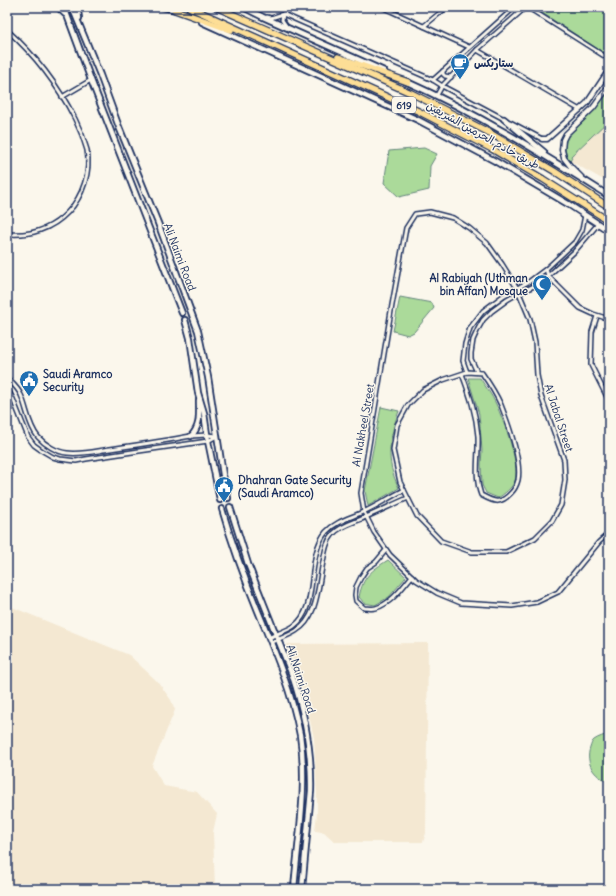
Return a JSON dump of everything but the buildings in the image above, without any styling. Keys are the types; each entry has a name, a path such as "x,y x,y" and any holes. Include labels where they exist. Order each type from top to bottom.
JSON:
{"highway":[{"name":"طريق خادم الحرمين الشريفين","path":"189,7 418,111 492,149 609,221"},
{"name":"طريق خادم الحرمين الشريفين","path":"216,7 411,93 490,133 554,171 609,207"},
{"path":"175,10 278,48"},
{"path":"297,42 408,82"}],"main road":[{"path":"58,7 67,16"},
{"name":"Ali Naimi Road","path":"64,7 182,313"},
{"path":"72,7 83,31"},
{"path":"79,7 78,14 83,31"},
{"path":"163,7 175,10 418,120 495,161 568,204 609,231"},
{"path":"244,7 262,17 437,95 526,144 609,196"},
{"name":"Ali Naimi Road","path":"83,31 118,126 158,223 191,312 202,349 208,378 228,498"},
{"path":"504,119 560,165"},
{"path":"185,320 190,338 198,393 199,421 197,429 191,436"},
{"path":"198,393 204,413 220,500"},
{"path":"218,494 223,496 226,492"},
{"name":"Ali Naimi Road","path":"230,507 248,564 298,692 305,720 309,747 311,791 302,889"},
{"name":"Ali Naimi Road","path":"222,509 232,546 285,678 298,728 301,750 303,793 294,889"},
{"path":"225,519 225,516 228,514 232,517"}],"street":[{"path":"262,17 271,18 283,14 290,7"},
{"path":"382,7 469,47"},
{"path":"436,7 443,10"},
{"path":"424,26 447,7"},
{"path":"433,80 515,7"},
{"path":"437,95 442,86 477,50 527,7 609,59"},
{"path":"283,14 282,20 287,27"},
{"path":"283,14 433,80 542,139 547,139 580,110 609,70"},
{"path":"7,30 38,62 62,96 82,135 87,152 86,177 82,190 71,209 54,224 38,231 28,234 7,234"},
{"path":"477,50 580,110"},
{"path":"443,71 445,76 451,76"},
{"path":"62,96 91,80"},
{"path":"587,182 564,158 562,150 563,140 566,134 593,108 609,86"},
{"name":"Al Nakheel Street","path":"517,288 487,243 469,228 454,218 430,212 415,214 406,228 392,305 361,493 364,512 374,532 386,550 416,580 437,593 461,603 512,606 537,602 558,592 599,542 609,533"},
{"path":"462,374 476,415 478,438 477,468 481,495 488,499 497,501 505,500 513,490 518,480 519,468 515,449 500,404 482,373 467,372 463,361 465,344 470,328 483,311 503,296 546,270 574,242 582,230 585,215"},
{"path":"477,372 471,359 471,353 473,340 483,320 507,300 534,286 548,276 574,252 598,224"},
{"path":"546,270 548,276 580,308 609,319"},
{"name":"Al Jabal Street","path":"467,372 443,380 422,390 408,405 397,425 393,450 400,482 417,516 441,542 472,552 506,552 535,538 552,520 561,505 565,480 564,460 542,396 537,375 535,342 530,319 517,288"},
{"path":"598,316 592,332 591,364 609,401"},
{"path":"7,378 21,394 34,430 42,441 59,451 73,454 95,452 191,436 217,436"},
{"path":"7,388 16,400 26,435 34,445 46,453 60,459 76,461 208,441 217,436"},
{"path":"16,400 21,394"},
{"path":"26,435 29,430 34,430"},
{"path":"270,640 276,634 294,626 305,614 316,554 325,534 332,526 364,512 404,490"},
{"path":"270,640 278,639 297,631 310,616 315,604 325,550 329,540 335,532 346,525 408,498"},
{"path":"386,550 376,562 367,568 361,577 356,587 356,601 364,608 376,608 387,604 412,576"}],"shaded area":[{"path":"609,120 609,183 570,161 572,158 571,156"},
{"path":"7,605 129,655 158,682 171,700 175,710 152,766 164,786 197,792 217,814 213,832 215,889 7,889"},
{"path":"428,643 426,833 423,842 335,842 324,832 315,831 317,795 314,738 303,690 287,644"}],"green space":[{"path":"533,7 609,7 609,52 607,55"},
{"path":"609,88 609,120 571,156 572,158 570,161 566,153 566,140 574,129 596,107"},
{"path":"424,148 437,154 430,166 429,190 399,197 384,183 389,151"},
{"path":"400,297 432,303 434,308 414,332 408,335 393,331"},
{"path":"468,378 480,378 493,397 503,421 513,453 516,473 514,484 498,498 486,493 482,485 482,450 479,414"},
{"path":"381,407 399,411 391,440 390,459 399,488 368,506 365,491"},
{"path":"388,560 406,577 389,597 375,605 364,603 359,597 365,579 372,571"},
{"path":"609,734 609,781 599,777 592,769 589,753 593,741 599,737"}],"tunnel":[{"path":"228,498 230,507"}],"place":[{"name":"ستاربكس","path":"460,80"},
{"name":"Al Rabiyah (Uthman bin Affan) Mosque","path":"542,301"},
{"name":"Saudi Aramco Security","path":"29,397"},
{"name":"Dhahran Gate Security (Saudi Aramco)","path":"224,503"}]}
